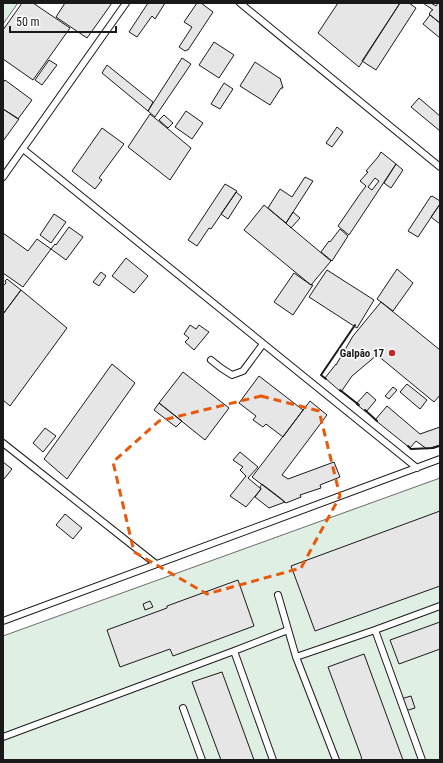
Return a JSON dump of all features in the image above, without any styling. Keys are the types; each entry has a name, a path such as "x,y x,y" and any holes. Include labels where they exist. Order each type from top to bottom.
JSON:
{"lane":[{"path":"3,177 126,3"},
{"path":"240,3 440,167"},
{"path":"23,149 417,468"},
{"path":"211,360 232,375 243,371 263,344"},
{"path":"3,443 156,564"},
{"path":"3,621 440,459"},
{"path":"278,594 296,657 336,760"},
{"path":"296,657 440,606"},
{"path":"3,737 288,630"},
{"path":"375,630 422,760"},
{"path":"234,651 273,760"},
{"path":"183,708 202,760"}],"highlighted area":[{"path":"261,396 319,411 340,496 301,568 207,594 134,552 113,462 159,421"}],"green space":[{"path":"3,3 18,3 3,24"},
{"path":"440,478 440,760 3,760 3,636"}],"building":[{"path":"22,3 33,3 70,28 33,80 3,59 3,30"},
{"path":"65,3 112,3 87,38 56,17"},
{"path":"148,3 165,3 155,19 152,16 137,37 129,32"},
{"path":"197,3 201,3 213,12 188,50 185,51 179,47 192,27 184,22"},
{"path":"338,3 400,3 359,67 318,33"},
{"path":"400,3 409,3 416,8 376,70 362,61"},
{"path":"423,3 431,3 436,6 440,3 440,23 429,14 433,10"},
{"path":"430,15 440,23 440,38 423,24"},
{"path":"214,42 234,55 219,78 199,65"},
{"path":"182,58 191,64 155,117 148,111"},
{"path":"49,60 57,65 42,85 35,80"},
{"path":"255,62 280,78 283,88 281,88 270,105 240,86"},
{"path":"107,65 153,102 148,111 102,73"},
{"path":"5,80 32,100 18,119 3,109 3,83"},
{"path":"224,83 233,89 220,109 211,104"},
{"path":"419,98 440,116 440,131 411,107"},
{"path":"3,109 19,119 3,141"},
{"path":"186,111 203,123 192,139 175,127"},
{"path":"150,114 191,148 170,180 128,147"},
{"path":"164,115 173,123 168,128 159,120"},
{"path":"337,127 343,132 332,147 326,143"},
{"path":"102,128 124,144 99,178 102,180 95,189 72,171"},
{"path":"381,152 396,164 349,235 338,226 366,186 360,181","holes":["375,178 379,181 372,190 368,187"]},
{"path":"396,164 403,170 391,188 384,183"},
{"path":"305,177 313,181 286,223 268,208 280,189 292,197"},
{"path":"225,184 237,191 211,229 209,228 197,246 188,240"},
{"path":"236,192 242,197 228,219 221,214"},
{"path":"431,196 440,201 440,204 418,237 408,231"},
{"path":"440,204 440,224 431,217"},
{"path":"264,205 331,261 311,285 244,230"},
{"path":"293,212 300,218 291,228 286,223"},
{"path":"54,214 66,222 51,243 40,235"},
{"path":"69,227 83,237 66,260 51,249 55,244 56,245"},
{"path":"340,229 348,236 332,261 321,252"},
{"path":"3,233 28,251 37,239 51,249 23,287 3,273"},
{"path":"126,258 148,276 134,293 112,276"},
{"path":"397,269 413,283 393,311 377,299"},
{"path":"327,270 374,300 357,328 309,297"},
{"path":"101,272 106,276 99,286 93,282"},
{"path":"294,273 313,285 293,315 274,302"},
{"path":"7,279 21,290 3,314 3,286"},
{"path":"21,290 67,328 10,406 3,400 3,314"},
{"name":"Galpão 17","path":"381,302 440,350 440,395 434,402 377,355 352,376 341,392 325,378 336,365 353,336"},
{"path":"190,325 196,329 199,325 209,332 194,350 185,342 189,338 184,334"},
{"path":"112,364 135,383 67,479 44,459"},
{"path":"183,372 229,408 205,440 159,403"},
{"path":"259,376 303,410 283,437 266,424 263,427 253,420 256,416 239,403"},
{"path":"407,384 427,400 420,409 400,392"},
{"path":"393,387 397,390 389,399 385,396"},
{"path":"367,392 376,400 366,412 356,404"},
{"path":"310,401 327,415 282,475 288,479 334,462 340,477 320,485 321,488 300,495 301,497 286,503 252,477"},
{"path":"159,403 182,421 176,427 154,410"},
{"path":"387,406 420,434 440,427 440,445 427,449 416,441 410,448 375,420"},
{"path":"45,428 56,436 43,452 33,443"},
{"path":"240,452 258,467 248,478 261,489 246,507 230,496 246,476 240,470 243,467 233,460"},
{"path":"3,462 12,469 4,479 3,478"},
{"path":"262,484 285,502 269,508 255,497 261,489 260,487"},
{"path":"440,511 440,586 315,631 291,566"},
{"path":"65,514 82,528 73,539 56,525"},
{"path":"238,580 254,626 173,656 170,649 120,667 107,630"},
{"path":"150,601 153,607 145,610 143,604"},
{"path":"440,622 440,649 399,664 390,640"},
{"path":"364,654 403,760 362,760 328,667"},
{"path":"222,672 254,760 221,760 192,682"},
{"path":"411,696 415,708 405,711 401,699"}],"wall":[{"path":"326,379 321,375 355,325"},
{"path":"340,390 359,405"},
{"path":"365,410 377,421"},
{"path":"408,446 411,449 433,448 439,446"}],"place":[{"name":"Galpão 17","path":"392,353"}]}
